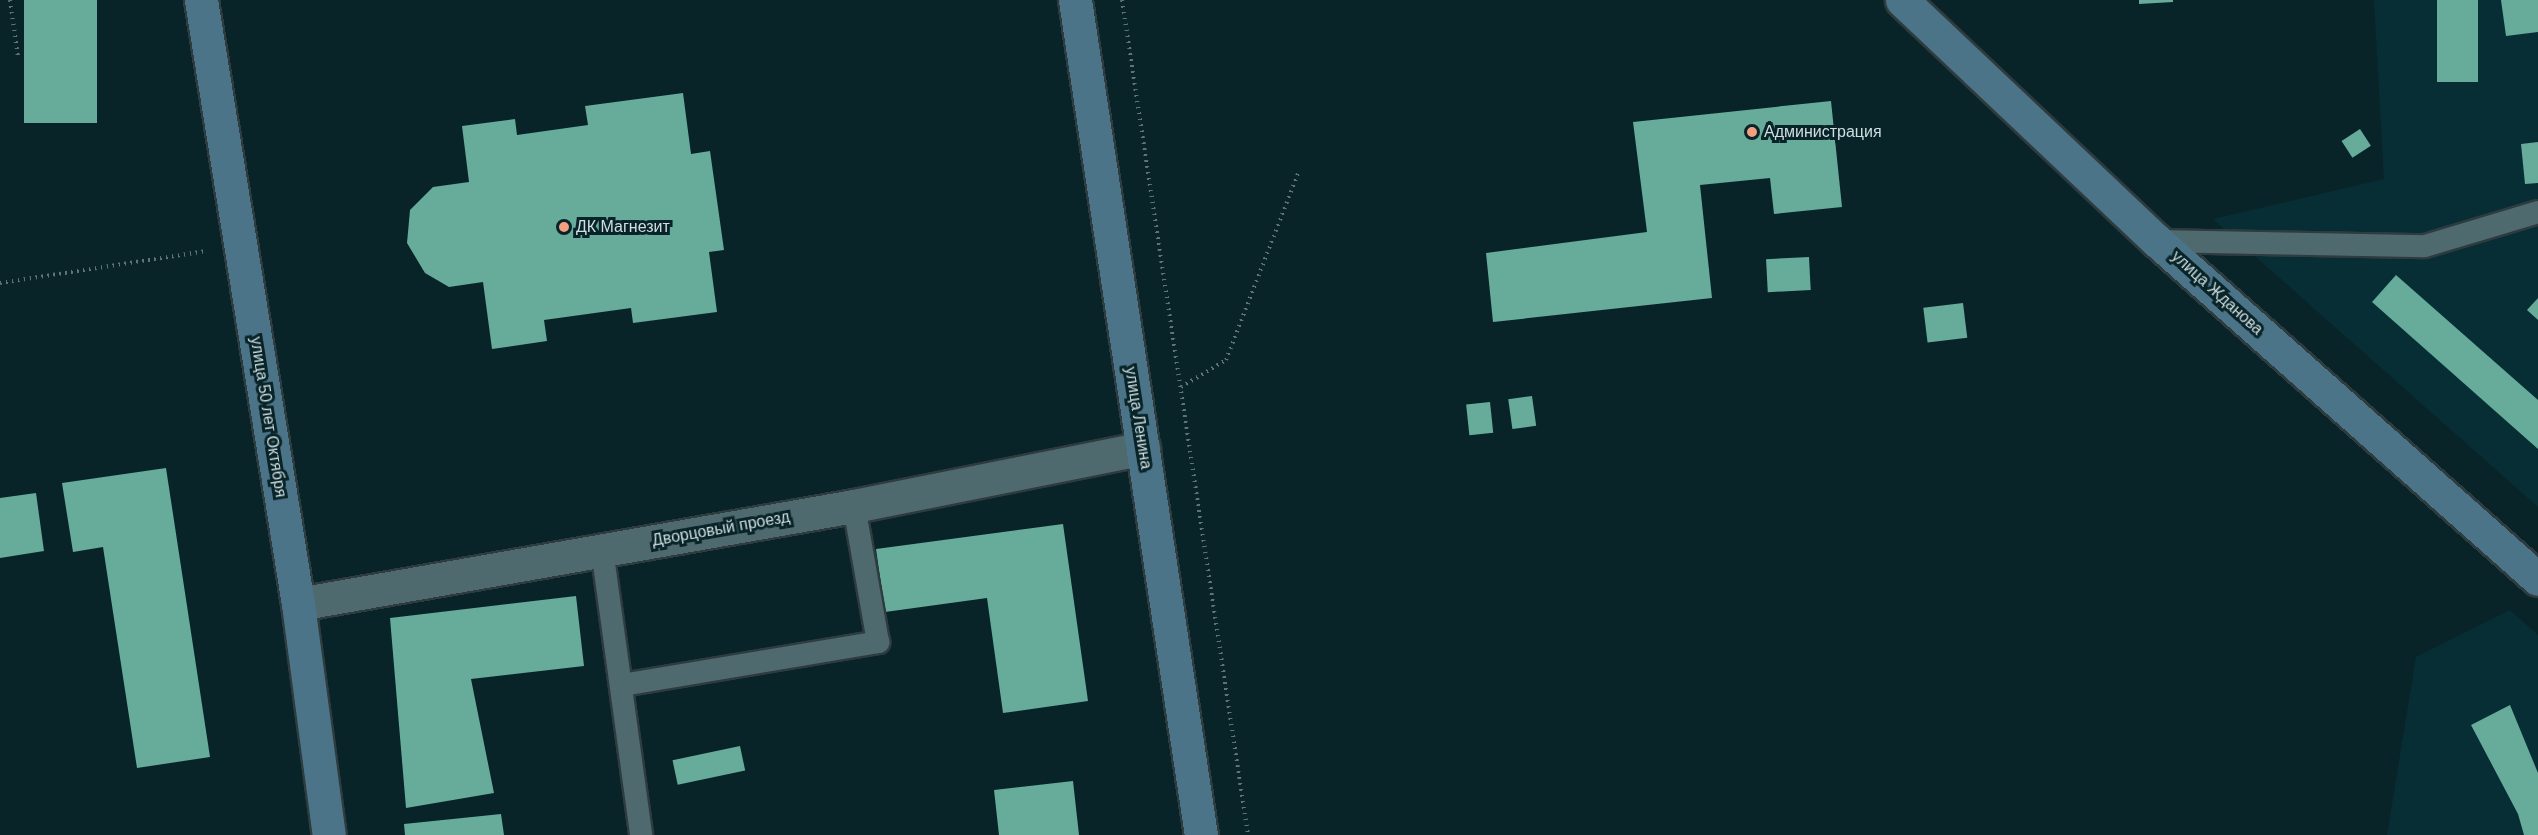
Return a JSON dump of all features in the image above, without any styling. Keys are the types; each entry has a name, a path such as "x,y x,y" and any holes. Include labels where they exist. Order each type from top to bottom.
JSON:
{"street":[{"name":"улица 50 лет Октября","path":"201,0 298,604 329,835"},
{"name":"улица Ленина","path":"1075,0 1201,835"},
{"name":"улица Жданова","path":"1902,0 2157,241 2538,579"},
{"name":"Дворцовый проезд","path":"298,604 854,506 1143,448"}],"lane":[{"path":"2157,241 2425,246 2534,218"},
{"path":"622,685 878,642 854,506"},
{"path":"602,549 641,835"}],"path":[{"path":"10,0 18,57"},
{"path":"1122,0 1248,835"},
{"path":"1180,387 1226,360 1299,171"},
{"path":"0,283 240,246"}],"shaded area":[{"path":"2374,0 2538,0 2538,507 2213,219 2384,179"},
{"path":"2510,610 2538,635 2538,835 2387,835 2416,657"}],"building":[{"path":"24,0 97,0 97,123 24,123"},
{"path":"2139,0 2173,0 2173,2 2139,4"},
{"path":"2437,0 2478,0 2478,82 2437,82"},
{"path":"2501,0 2538,0 2538,32 2506,36"},
{"name":"ДК Магнезит","path":"683,93 691,154 710,151 724,250 709,252 717,312 633,323 631,308 544,320 547,341 492,349 483,282 449,287 425,273 407,243 410,210 433,187 469,182 462,126 515,119 517,135 588,125 585,106"},
{"path":"1831,101 1842,207 1774,214 1770,178 1700,185 1712,298 1493,322 1486,253 1647,232 1633,122"},
{"path":"2360,129 2371,146 2352,158 2342,141"},
{"path":"2538,142 2538,183 2525,184 2521,144"},
{"path":"1809,257 1811,290 1768,292 1766,259"},
{"path":"2396,275 2538,400 2538,449 2372,302"},
{"path":"2538,298 2538,320 2527,310"},
{"path":"1963,303 1967,338 1928,343 1923,308"},
{"path":"1532,396 1536,426 1512,429 1508,399"},
{"path":"1490,402 1493,433 1469,435 1466,405"},
{"path":"166,468 210,757 137,768 103,547 73,552 62,483"},
{"path":"36,493 44,551 0,558 0,498"},
{"path":"1063,524 1088,701 1003,713 987,598 885,612 876,549"},
{"path":"576,596 584,666 471,679 494,793 406,808 390,618"},
{"path":"2510,705 2538,773 2538,835 2524,835 2518,814 2471,725"},
{"path":"740,746 745,770 678,785 673,760"},
{"path":"1073,781 1079,835 999,835 994,790"},
{"path":"501,814 504,835 405,835 404,824"}],"place":[{"name":"Администрация","path":"1752,132"},
{"name":"ДК Магнезит","path":"564,227"}]}
